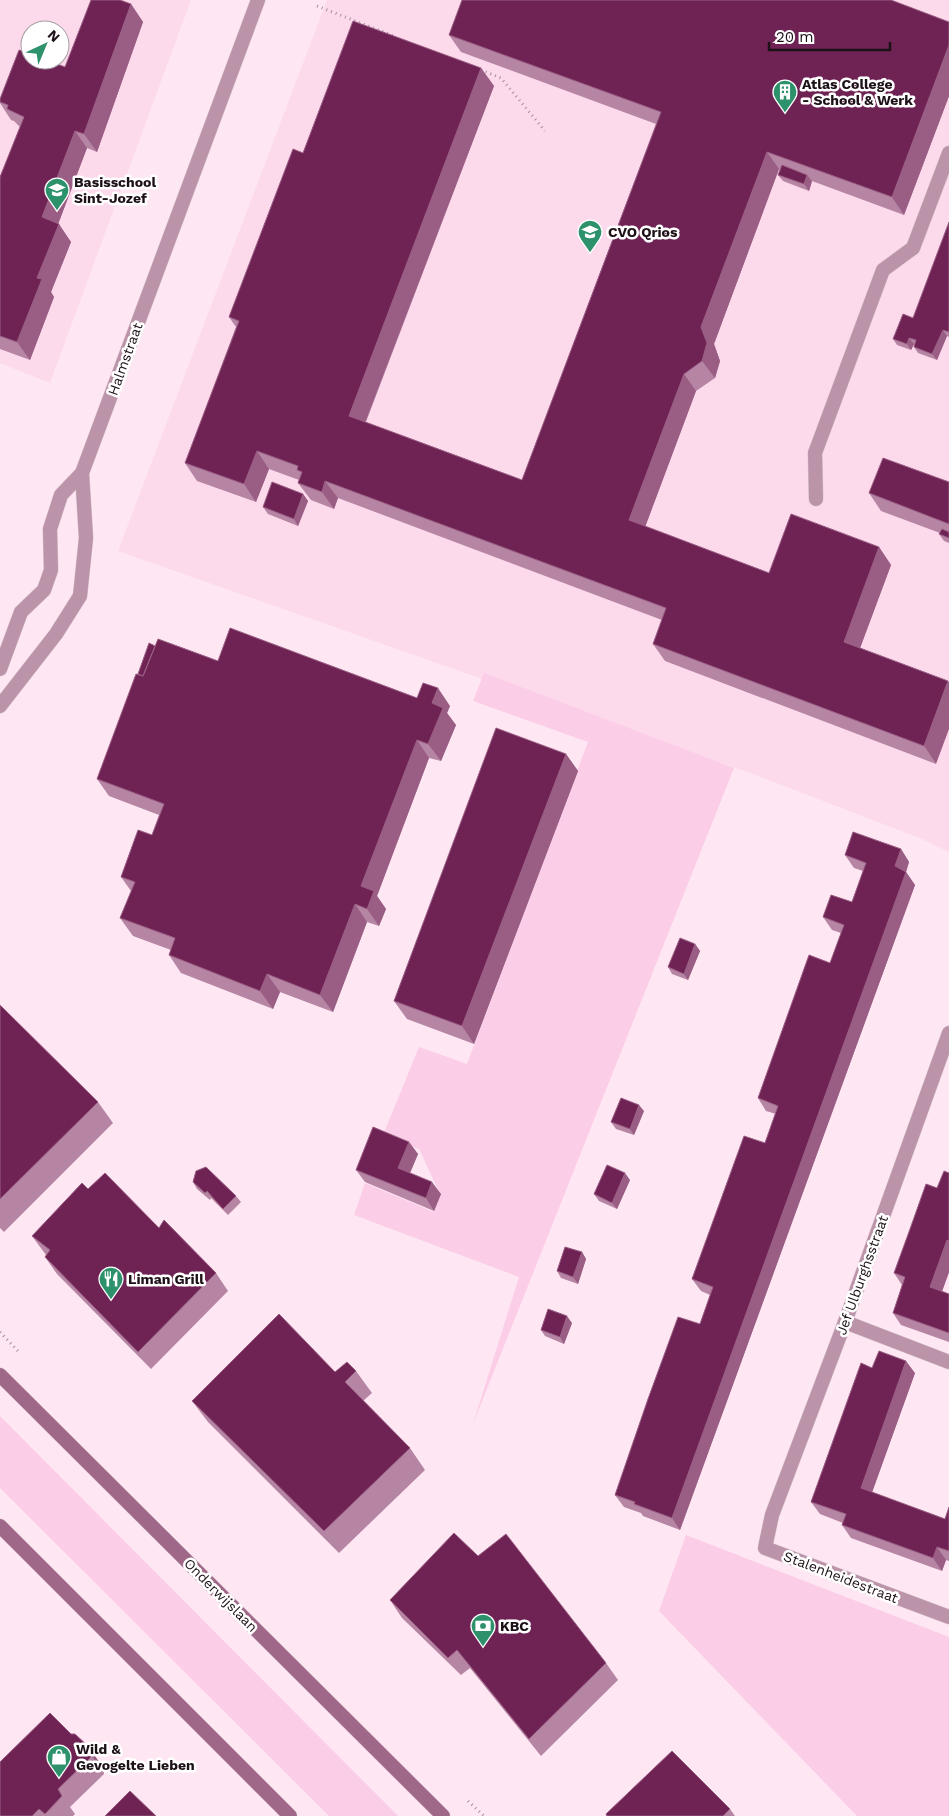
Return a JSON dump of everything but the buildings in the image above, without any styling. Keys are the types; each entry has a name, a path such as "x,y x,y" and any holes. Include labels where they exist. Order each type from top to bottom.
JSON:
{"main road":[{"name":"Onderwijslaan","path":"0,1375 443,1816"},
{"path":"0,1526 290,1816"}],"street":[{"name":"Halmstraat","path":"0,706 56,634 80,596 86,538 82,473 258,0"},
{"path":"816,499 815,453 883,270 913,248 949,153"},
{"path":"0,669 21,612 44,590 51,570 50,529 61,494 82,473"},
{"name":"Jef Ulburghsstraat","path":"772,1515 845,1322 949,1034"},
{"path":"845,1322 949,1362"},
{"name":"Stalenheidestraat","path":"772,1515 764,1548 949,1617"}],"path":[{"path":"318,6 402,39"},
{"path":"478,69 502,78 546,131"}],"shaded area":[{"name":"Basisschool Sint-Jozef","path":"0,0 191,0 50,383 0,363"},
{"name":"CVO Qrios","path":"327,0 949,0 949,852 922,839 750,773 118,551"},
{"path":"484,673 734,768 473,1424 519,1277 354,1215 365,1183 434,1212 440,1194 419,1149 383,1135 419,1047 467,1064 588,742 473,701"},
{"path":"0,1416 398,1816 329,1816 0,1488"},
{"path":"686,1535 949,1637 949,1816 857,1816 659,1611"}],"place":[{"name":"Atlas College - School & Werk","path":"785,113"},
{"name":"Basisschool Sint-Jozef","path":"57,211"},
{"name":"CVO Qrios","path":"590,253"},
{"name":"Liman Grill","path":"111,1300"},
{"name":"KBC","path":"483,1647"},
{"name":"Wild & Gevogelte Lieben","path":"59,1778"}]}
